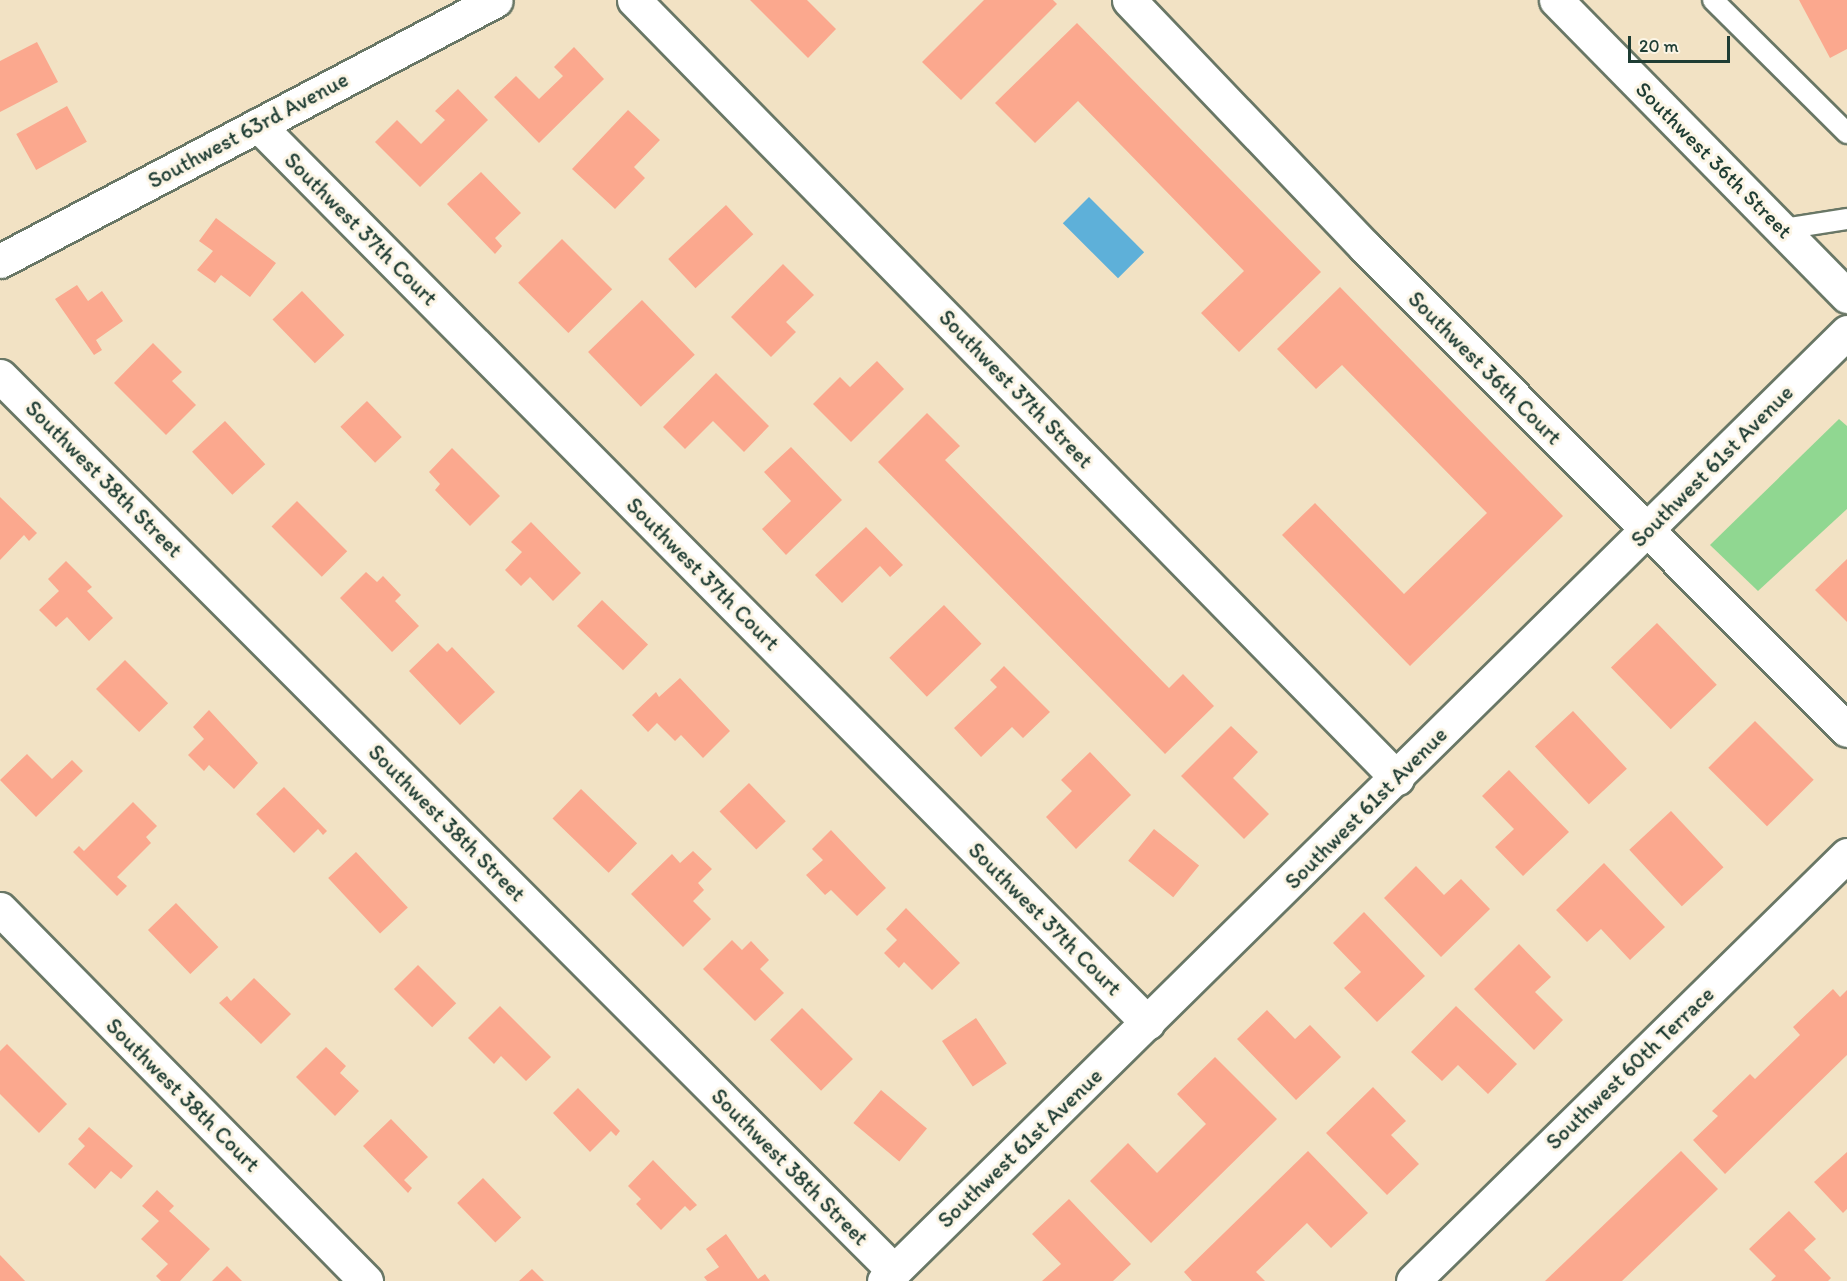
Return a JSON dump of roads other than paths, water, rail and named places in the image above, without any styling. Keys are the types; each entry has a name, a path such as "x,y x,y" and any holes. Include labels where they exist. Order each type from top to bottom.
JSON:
{"street":[{"name":"Southwest 63rd Avenue","path":"0,261 496,0"},
{"name":"Southwest 37th Street","path":"634,0 1397,778"},
{"name":"Southwest 36th Court","path":"1129,0 1365,247 1847,730"},
{"name":"Southwest 36th Street","path":"1556,0 1847,296"},
{"name":"Southwest 37th Court","path":"258,124 1148,1023"},
{"name":"Southwest 61st Avenue","path":"889,1276 1397,778 1847,332"},
{"name":"Southwest 38th Street","path":"0,376 889,1276"},
{"name":"Southwest 60th Terrace","path":"1413,1281 1847,855"},
{"name":"Southwest 38th Court","path":"0,909 366,1281"}],"lane":[{"path":"1713,0 1847,133"},
{"path":"1783,229 1847,219"}],"water":[{"path":"1089,197 1144,252 1118,278 1063,223"}]}
